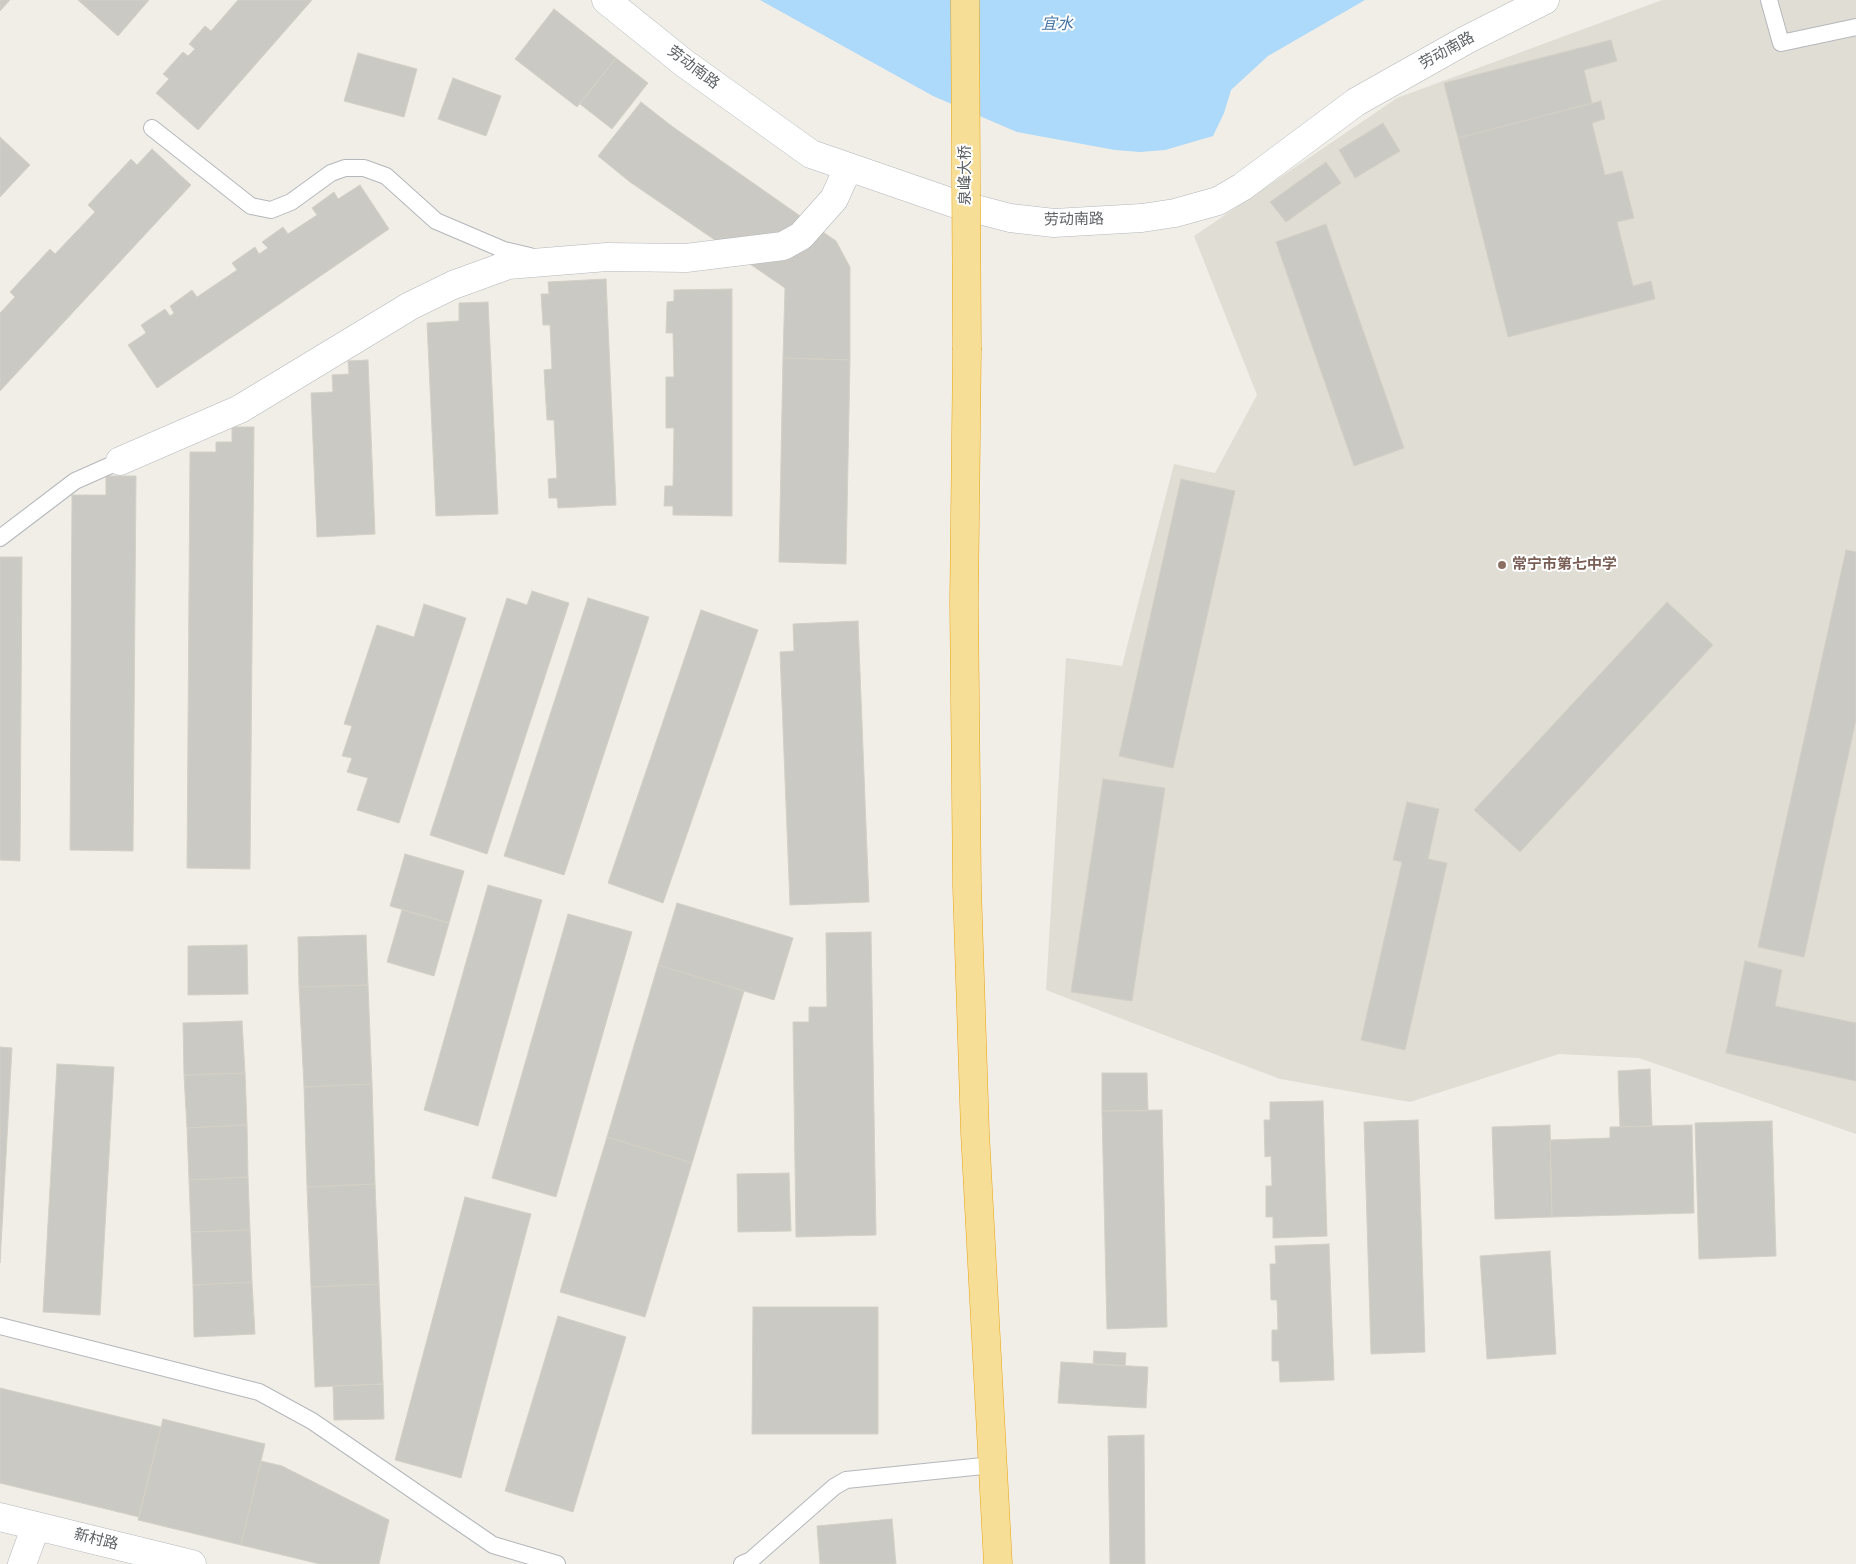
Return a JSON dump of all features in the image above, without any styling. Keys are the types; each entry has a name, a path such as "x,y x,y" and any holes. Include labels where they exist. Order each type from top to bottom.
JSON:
{"highway":[{"name":"泉峰大桥","path":"966,0 967,350 964,602 967,887 975,1132 998,1564"}],"street":[{"name":"劳动南路","path":"606,0 684,63 811,154 952,203 1010,218 1054,223 1142,218 1205,206 1242,187 1356,102 1466,40 1545,0"},
{"path":"120,461 240,409 410,306 453,285 508,265 549,260 607,257 686,258 783,246 801,236 834,199 848,168"},
{"name":"新村路","path":"0,1518 192,1564"},
{"path":"22,1564 36,1526"}],"lane":[{"path":"1769,0 1781,43 1856,26"},
{"path":"152,128 251,206 271,210 291,202 331,173 345,168 364,168 386,176 436,222 504,250 549,260"},
{"path":"0,538 75,481 120,461"},
{"path":"0,1326 259,1392 312,1421 493,1546 557,1564"},
{"path":"742,1564 751,1560 834,1487 846,1480 992,1464"}],"shaded area":[{"name":"常宁市第七中学","path":"1662,0 1856,0 1856,1134 1639,1058 1559,1054 1410,1102 1280,1079 1046,990 1066,658 1122,666 1174,464 1215,473 1257,395 1194,236 1397,98"}],"water":[{"name":"宜水","path":"760,0 1365,0 1268,56 1231,90 1224,113 1213,136 1165,150 1140,152 1115,150 1017,132 933,96"}],"building":[{"path":"0,0 10,0 0,11"},
{"path":"78,0 149,0 118,36"},
{"path":"238,0 312,0 198,130 156,93 169,79 163,74 183,52 188,56 195,49 189,44 205,26 211,31"},
{"path":"554,9 616,58 577,107 515,59"},
{"path":"1611,40 1617,61 1584,70 1592,103 1458,138 1444,83"},
{"path":"358,53 417,69 404,117 344,101"},
{"path":"616,58 648,83 612,129 580,104"},
{"path":"453,78 501,96 486,136 438,119"},
{"path":"1601,101 1605,119 1592,123 1605,175 1622,171 1634,218 1617,222 1633,286 1651,281 1655,299 1508,337 1458,138"},
{"path":"641,102 673,127 836,241 850,267 850,360 783,358 785,288 630,182 598,156"},
{"path":"1383,123 1400,151 1355,178 1339,150"},
{"path":"0,137 30,165 0,197"},
{"path":"152,149 191,185 0,391 0,313 15,297 10,292 50,249 55,254 95,212 88,205 131,159 137,165"},
{"path":"1326,162 1341,183 1286,222 1270,202"},
{"path":"360,185 389,229 157,388 128,345 146,333 141,325 165,309 170,316 174,313 170,306 192,290 197,297 237,270 232,263 255,247 259,254 268,248 262,242 283,227 288,234 317,215 312,208 334,192 338,199"},
{"path":"1326,224 1404,448 1354,466 1276,242"},
{"path":"606,279 616,505 558,508 557,498 549,498 548,479 557,478 554,420 547,420 544,370 552,369 550,325 543,325 541,294 549,294 548,282"},
{"path":"732,289 732,516 673,515 673,506 664,506 665,486 673,486 674,428 666,428 666,377 674,377 673,333 666,333 667,302 674,301 674,290"},
{"path":"488,302 498,514 436,516 427,323 459,321 459,303"},
{"path":"783,358 850,360 846,564 779,562"},
{"path":"368,360 375,534 317,537 311,393 333,392 332,375 349,374 348,361"},
{"path":"232,427 254,427 250,869 187,868 190,452 216,452 216,442 232,442"},
{"path":"106,476 136,476 133,851 70,850 72,495 106,495"},
{"path":"1181,479 1235,491 1173,768 1119,756"},
{"path":"1846,550 1856,552 1856,720 1804,957 1758,947"},
{"path":"0,557 22,557 20,861 0,860"},
{"path":"532,591 569,603 487,854 430,835 507,598 527,605"},
{"path":"588,598 649,617 564,875 504,856"},
{"path":"1667,602 1713,645 1520,852 1474,810"},
{"path":"424,604 466,618 399,823 357,810 368,778 347,772 352,758 342,756 352,726 344,724 377,625 414,637"},
{"path":"701,610 758,630 663,903 608,883"},
{"path":"858,621 869,902 790,905 780,652 794,651 793,624"},
{"path":"1103,779 1165,788 1132,1001 1071,992"},
{"path":"1407,802 1439,809 1428,859 1447,863 1405,1050 1361,1040 1402,862 1393,860"},
{"path":"405,854 464,871 449,923 390,906"},
{"path":"488,885 542,900 478,1126 424,1110"},
{"path":"677,903 793,938 774,1000 658,965"},
{"path":"402,910 449,923 434,976 387,962"},
{"path":"568,914 632,932 556,1197 492,1178"},
{"path":"871,932 876,1235 796,1237 793,1022 809,1022 809,1007 827,1007 826,933"},
{"path":"366,935 368,985 299,987 298,937"},
{"path":"247,945 248,994 188,995 188,946"},
{"path":"1745,961 1782,970 1775,1006 1856,1023 1856,1081 1726,1053"},
{"path":"658,965 744,991 692,1163 607,1137"},
{"path":"368,985 372,1084 304,1087 299,987"},
{"path":"242,1021 245,1073 184,1075 183,1023"},
{"path":"0,1047 12,1048 0,1263"},
{"path":"57,1064 114,1067 100,1315 43,1312"},
{"path":"1650,1069 1652,1126 1620,1127 1618,1071"},
{"path":"245,1073 247,1125 187,1128 184,1075"},
{"path":"1102,1073 1147,1073 1148,1111 1102,1111"},
{"path":"372,1084 375,1184 307,1187 304,1087"},
{"path":"1323,1101 1327,1236 1273,1238 1273,1217 1266,1217 1266,1186 1272,1186 1271,1156 1265,1157 1264,1120 1270,1120 1270,1102"},
{"path":"1162,1110 1167,1327 1107,1329 1102,1111"},
{"path":"1418,1120 1425,1352 1371,1354 1364,1122"},
{"path":"1772,1121 1776,1256 1699,1259 1695,1123"},
{"path":"247,1125 248,1177 189,1180 187,1128"},
{"path":"1550,1125 1552,1217 1495,1219 1492,1127"},
{"path":"1692,1125 1694,1213 1552,1217 1550,1140 1610,1138 1610,1127"},
{"path":"607,1137 692,1163 645,1317 560,1292"},
{"path":"789,1173 791,1231 738,1232 737,1174"},
{"path":"248,1177 250,1230 191,1232 189,1180"},
{"path":"375,1184 379,1284 311,1287 307,1187"},
{"path":"465,1197 531,1214 461,1478 395,1460"},
{"path":"250,1230 252,1282 193,1285 191,1232"},
{"path":"1329,1244 1334,1380 1280,1382 1279,1361 1272,1361 1272,1330 1278,1330 1277,1300 1271,1300 1270,1264 1276,1264 1275,1246"},
{"path":"1550,1251 1556,1354 1487,1359 1480,1256"},
{"path":"252,1282 255,1334 194,1337 193,1285"},
{"path":"379,1284 383,1384 315,1387 311,1287"},
{"path":"753,1307 878,1307 878,1434 752,1434"},
{"path":"558,1316 626,1337 573,1512 505,1491"},
{"path":"1094,1351 1126,1353 1125,1366 1093,1364"},
{"path":"1061,1362 1148,1367 1146,1408 1058,1403"},
{"path":"383,1384 384,1419 334,1420 333,1386"},
{"path":"0,1388 161,1427 139,1517 0,1483"},
{"path":"163,1419 265,1444 241,1545 138,1520"},
{"path":"1144,1435 1145,1564 1110,1564 1108,1436"},
{"path":"261,1461 282,1466 389,1520 379,1564 320,1564 241,1545"},
{"path":"892,1519 896,1564 820,1564 817,1526"}],"place":[{"name":"常宁市第七中学","path":"1502,565"}]}
